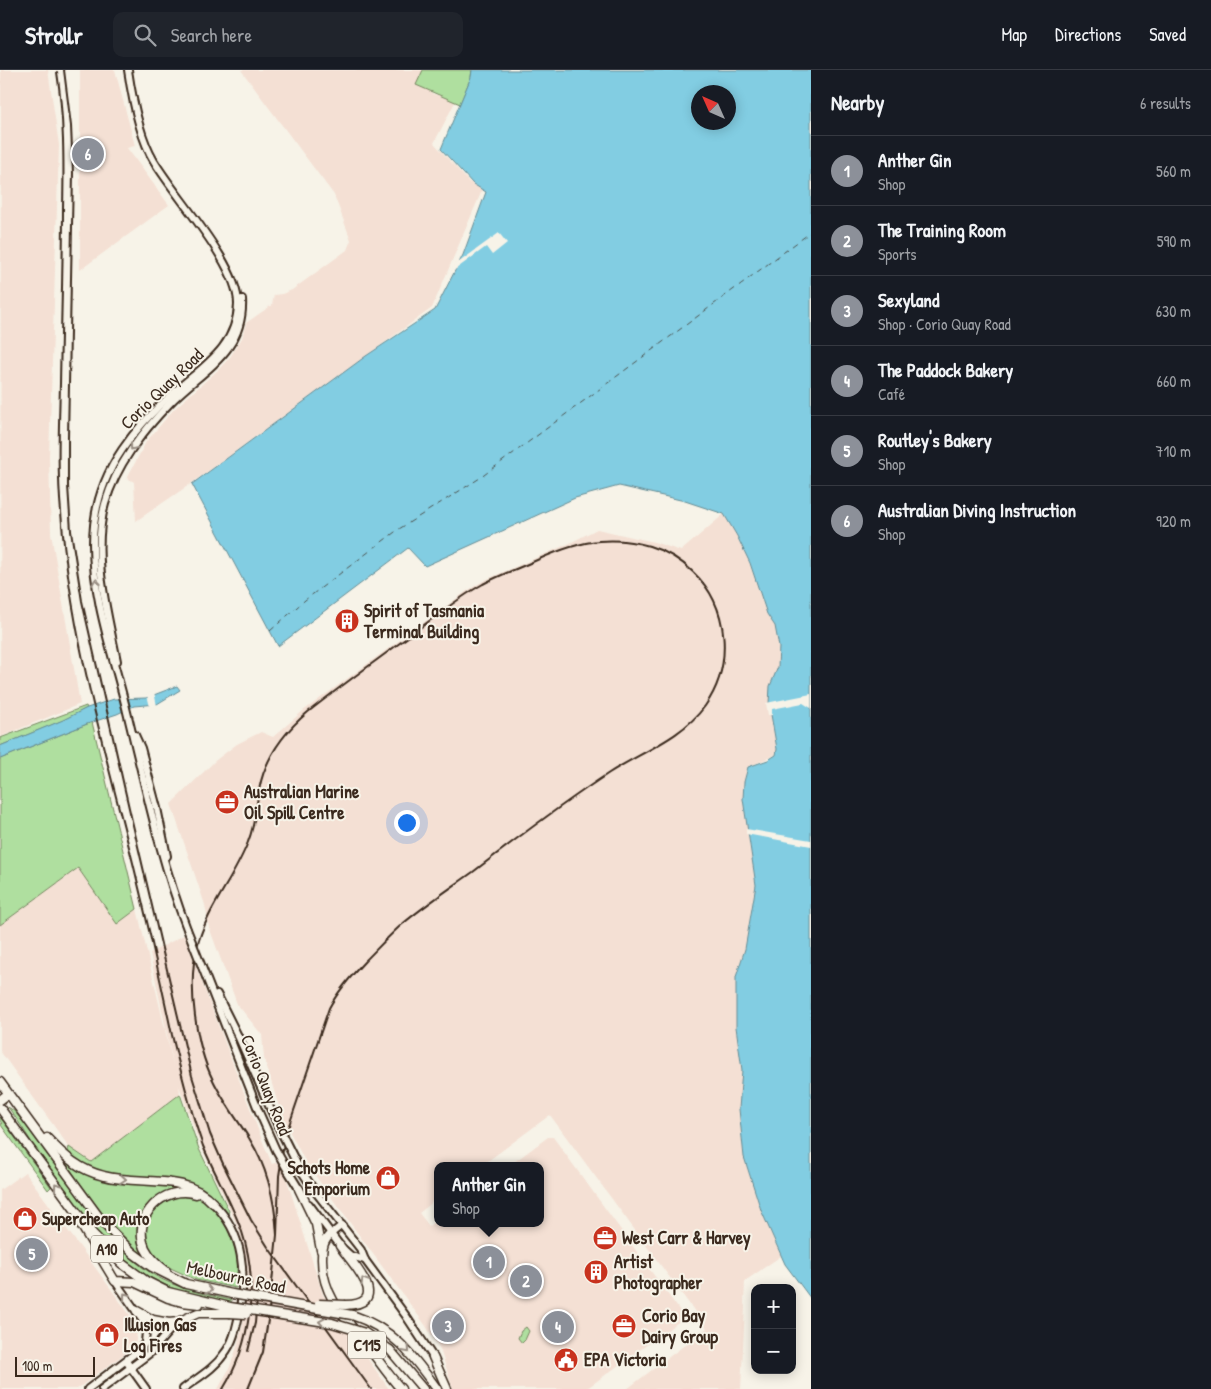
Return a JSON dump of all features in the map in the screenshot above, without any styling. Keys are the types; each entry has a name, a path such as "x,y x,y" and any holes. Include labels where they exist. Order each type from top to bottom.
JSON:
{"highway":[{"name":"Melbourne Road","path":"0,1082 104,1224 124,1245 152,1267 186,1284 352,1315 370,1322 394,1338 410,1353 437,1389"},
{"path":"0,1100 8,1094"},
{"name":"Melbourne Road","path":"0,1108 70,1204 106,1249 137,1275 168,1292 229,1310 278,1314 343,1326 365,1333 390,1350 423,1389"},
{"path":"26,1117 62,1155 85,1170 106,1177 184,1184 202,1192 213,1203"},
{"name":"C115","path":"300,1189 316,1224 322,1254 323,1274 327,1290 333,1302 345,1320 401,1389"},
{"path":"186,1284 161,1267 148,1254 142,1238 143,1221 157,1201 174,1192 194,1193 213,1203"},
{"path":"70,1204 83,1229 116,1281 137,1283 168,1298 182,1302 217,1305"},
{"path":"322,1254 325,1241 330,1234"},
{"name":"C115","path":"292,1304 346,1305 363,1302 368,1294 368,1288 340,1246"},
{"path":"137,1311 160,1323 172,1323 198,1314 229,1310"},
{"name":"C115","path":"433,1357 447,1389"}],"main road":[{"name":"Corio Quay Road","path":"124,70 139,122 153,159 170,185 226,259 239,285 242,309 237,332 231,345 221,358 176,397 144,433 107,486 95,514 93,536 95,576 101,613 149,789 170,880 187,929 259,1112 276,1150 288,1171 330,1234 350,1255 365,1260"},
{"name":"Corio Quay Road","path":"128,70 130,87"},
{"name":"Corio Quay Road","path":"202,966 229,1015 278,1126 297,1164 361,1250 365,1260 421,1337 433,1357"},
{"path":"183,1389 212,1367 226,1353 236,1330 241,1303 244,1276 238,1246 227,1220 213,1203"},
{"path":"330,1234 342,1225"},
{"path":"88,1389 138,1352 145,1343 145,1326 116,1281"},
{"path":"102,1389 154,1350 170,1330 181,1321"},
{"path":"126,1360 146,1389"}],"shaded area":[{"path":"1,70 48,70 59,145 49,457 51,533 80,704 0,737"},
{"path":"80,70 115,70 135,146 127,148 169,205 80,270"},
{"path":"241,70 423,70 419,80 433,94 456,100 434,143 469,182 483,188 432,308 192,483 136,521 134,482 127,478 146,442 174,409 230,357 242,338 246,323 272,305 274,295 292,290 347,250 351,240 334,195"},
{"path":"724,514 750,563 767,614 775,626 779,647 778,667 769,703 777,749 775,755 748,767 744,782 743,799 756,885 745,949 736,977 736,1027 742,1070 739,1109 744,1157 761,1210 781,1256 745,1281 741,1389 627,1389 707,1328 550,1115 486,1162 434,1162 434,1201 419,1213 429,1226 434,1222 434,1227 544,1227 544,1162 514,1162 548,1137 553,1137 683,1315 681,1320 586,1389 453,1389 440,1349 426,1326 306,1163 282,1117 264,1058 262,1035 237,1004 209,927 205,905 171,804 216,760 237,744 261,732 273,737 303,711 483,581 570,543 597,529 654,542 681,551"},
{"path":"78,868 117,924 137,909 174,1068 150,953 184,935 264,1145 272,1164 278,1162 287,1180 323,1295 389,1389 218,1389 229,1369 243,1324 248,1287 247,1263 240,1232 198,1139 179,1086 180,1094 91,1162 69,1147 0,1051 0,925"},
{"path":"25,1172 138,1326 135,1346 77,1389 0,1389 0,1190"}],"green space":[{"path":"423,70 472,70 460,104 416,85"},
{"path":"86,706 87,708 64,720 0,746 0,738"},
{"path":"92,722 137,909 117,924 78,868 0,925 0,759"},
{"path":"180,1094 199,1149 229,1211 225,1221 238,1257 236,1288 196,1280 141,1254 109,1223 65,1162 69,1147 91,1162"},
{"path":"8,1107 25,1124 107,1232 133,1260 154,1275 172,1284 231,1300 231,1303 197,1296 170,1287 146,1275 125,1260 90,1224"},
{"path":"0,1117 51,1187 48,1190 1,1125"},
{"path":"526,1327 529,1331 522,1343 518,1338 521,1331"}],"water":[{"path":"472,70 811,70 811,1299 785,1264 761,1210 744,1157 739,1109 742,1070 736,1027 736,977 745,949 756,885 743,799 744,782 748,767 776,755 777,749 769,703 770,686 778,667 779,647 775,626 767,614 750,563 724,514 685,501 619,486 575,498 425,566 408,548 278,646 192,484 366,356 435,310 463,255 486,192 473,184 441,149 471,77"},
{"path":"177,686 180,690 157,704 134,706 0,759 0,746 87,708 114,699 146,698"}],"pier":[{"path":"499,233 507,243 492,255 486,247 452,272 455,265"},
{"path":"154,692 157,706 150,707 147,695"},
{"path":"811,694 811,708 803,703 772,709 772,715 768,715 766,703"},
{"path":"746,829 811,840 811,846 746,834"}],"ferry route":[{"path":"270,631 305,600 399,529 480,478 811,232"}],"railway":[{"path":"64,70 71,126 73,173 68,438 68,486 71,531 82,601 129,808 192,1076 210,1134 251,1220 268,1247 371,1389"},
{"path":"57,72 62,123 63,174 59,464 65,557 80,645 138,884 182,1077 203,1146 238,1221 247,1251 251,1292 246,1333 233,1371 223,1389"},
{"path":"248,1389 263,1352 268,1320 277,1235 279,1176 285,1137 329,1008 355,972 390,935 408,920 574,797 621,765 673,736 696,717 705,706 714,690 720,673 723,655 723,636 720,619 714,602 705,586 693,572 673,556 661,550 637,543 612,540 591,542 560,551 489,581 447,608 308,712 283,737 276,747 262,778 254,823 248,842 236,869 214,906 201,933 194,962 193,997 198,1033 207,1066 221,1095 256,1149 266,1173 272,1197 277,1235"},
{"path":"248,1351 255,1323 258,1287"}],"place":[{"name":"Australian Diving Instruction","path":"88,154"},
{"name":"Spirit of Tasmania Terminal Building","path":"347,621"},
{"name":"Australian Marine Oil Spill Centre","path":"227,802"},
{"name":"Schots Home Emporium","path":"388,1178"},
{"name":"Supercheap Auto","path":"25,1219"},
{"name":"West Carr & Harvey","path":"605,1238"},
{"name":"Routley's Bakery","path":"32,1254"},
{"name":"Anther Gin","path":"489,1262"},
{"name":"Artist Photographer","path":"596,1272"},
{"name":"The Training Room","path":"526,1281"},
{"name":"Sexyland","path":"448,1326"},
{"name":"Corio Bay Dairy Group","path":"624,1326"},
{"name":"The Paddock Bakery","path":"558,1327"},
{"name":"Illusion Gas Log Fires","path":"107,1335"},
{"name":"EPA Victoria","path":"566,1360"}]}
